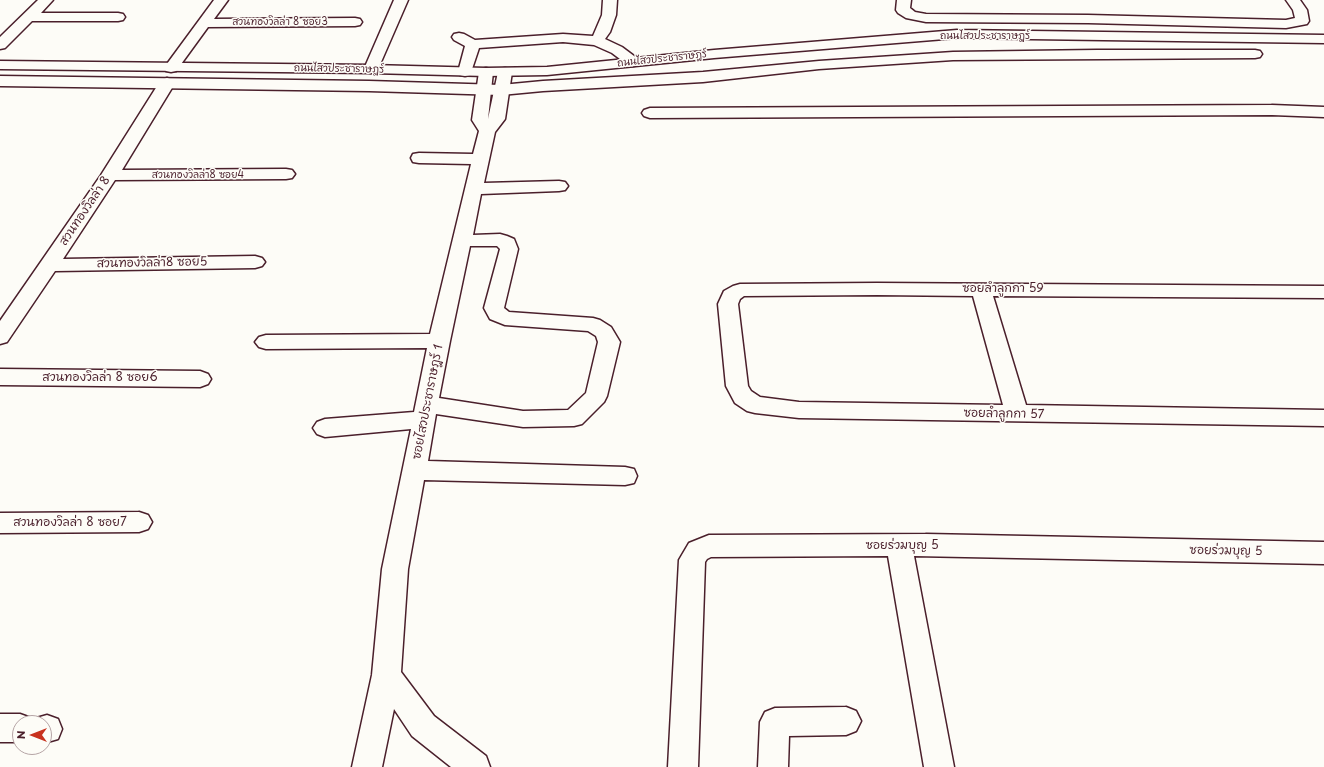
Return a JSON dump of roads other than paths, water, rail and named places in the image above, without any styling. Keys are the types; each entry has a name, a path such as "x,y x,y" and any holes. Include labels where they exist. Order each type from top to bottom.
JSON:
{"street":[{"path":"0,45 46,0"},
{"name":"สวนทองวิลล่า 8","path":"0,337 110,175 169,75 221,0"},
{"path":"371,69 401,0"},
{"path":"597,41 603,32 609,15 610,0"},
{"path":"904,0 903,10 910,15 926,18 1088,19 1286,24 1302,21 1300,10 1293,0"},
{"path":"28,17 118,17"},
{"name":"สวนทองวิลล่า 8 ซอย3","path":"205,23 356,22"},
{"path":"0,30 15,30"},
{"name":"ถนนไสวประชาราษฎร์","path":"0,81 371,69 465,72 547,71 844,42 957,34 1324,39"},
{"path":"459,37 473,44 563,38 597,41 617,50 633,62"},
{"path":"465,72 473,44"},
{"name":"ถนนไสวประชาราษฎร์","path":"0,65 401,88 501,90 543,86 703,77 819,65 953,56 1271,54"},
{"path":"401,88 409,70"},
{"path":"486,72 480,120 487,131 497,119 505,72"},
{"path":"650,113 1272,110 1324,112"},
{"name":"ซอยไสวประชาราษฎร์ 1","path":"367,767 386,675 395,569 439,341 487,131"},
{"path":"419,158 481,159"},
{"name":"สวนทองวิลล่า8 ซอย4","path":"110,175 286,174"},
{"path":"474,189 558,186"},
{"path":"325,428 425,411 523,419 574,418 596,396 609,342 604,332 592,325 506,318 497,314 494,308 509,249 507,244 500,240 462,241"},
{"name":"สวนทองวิลล่า8 ซอย5","path":"49,265 255,262"},
{"path":"981,289 1017,414"},
{"name":"ซอยลำลูกกา 59","path":"732,343 728,304 731,296 740,290 981,289 1324,292"},
{"path":"266,342 439,341"},
{"name":"ซอยลำลูกกา 57","path":"732,343 737,386 743,397 755,405 800,410 1324,418"},
{"name":"สวนทองวิลล่า 8 ซอย6","path":"0,377 200,379"},
{"path":"414,470 625,476"},
{"name":"สวนทองวิลล่า 8 ซอย7","path":"0,523 140,522"},
{"name":"ซอยร่วมบุญ 5","path":"683,767 692,560 698,551 709,546 899,546 1324,553"},
{"path":"899,546 939,767"},
{"path":"386,675 423,726 475,767"},
{"path":"773,767 775,722 846,721"},
{"path":"0,728 12,728"}]}
